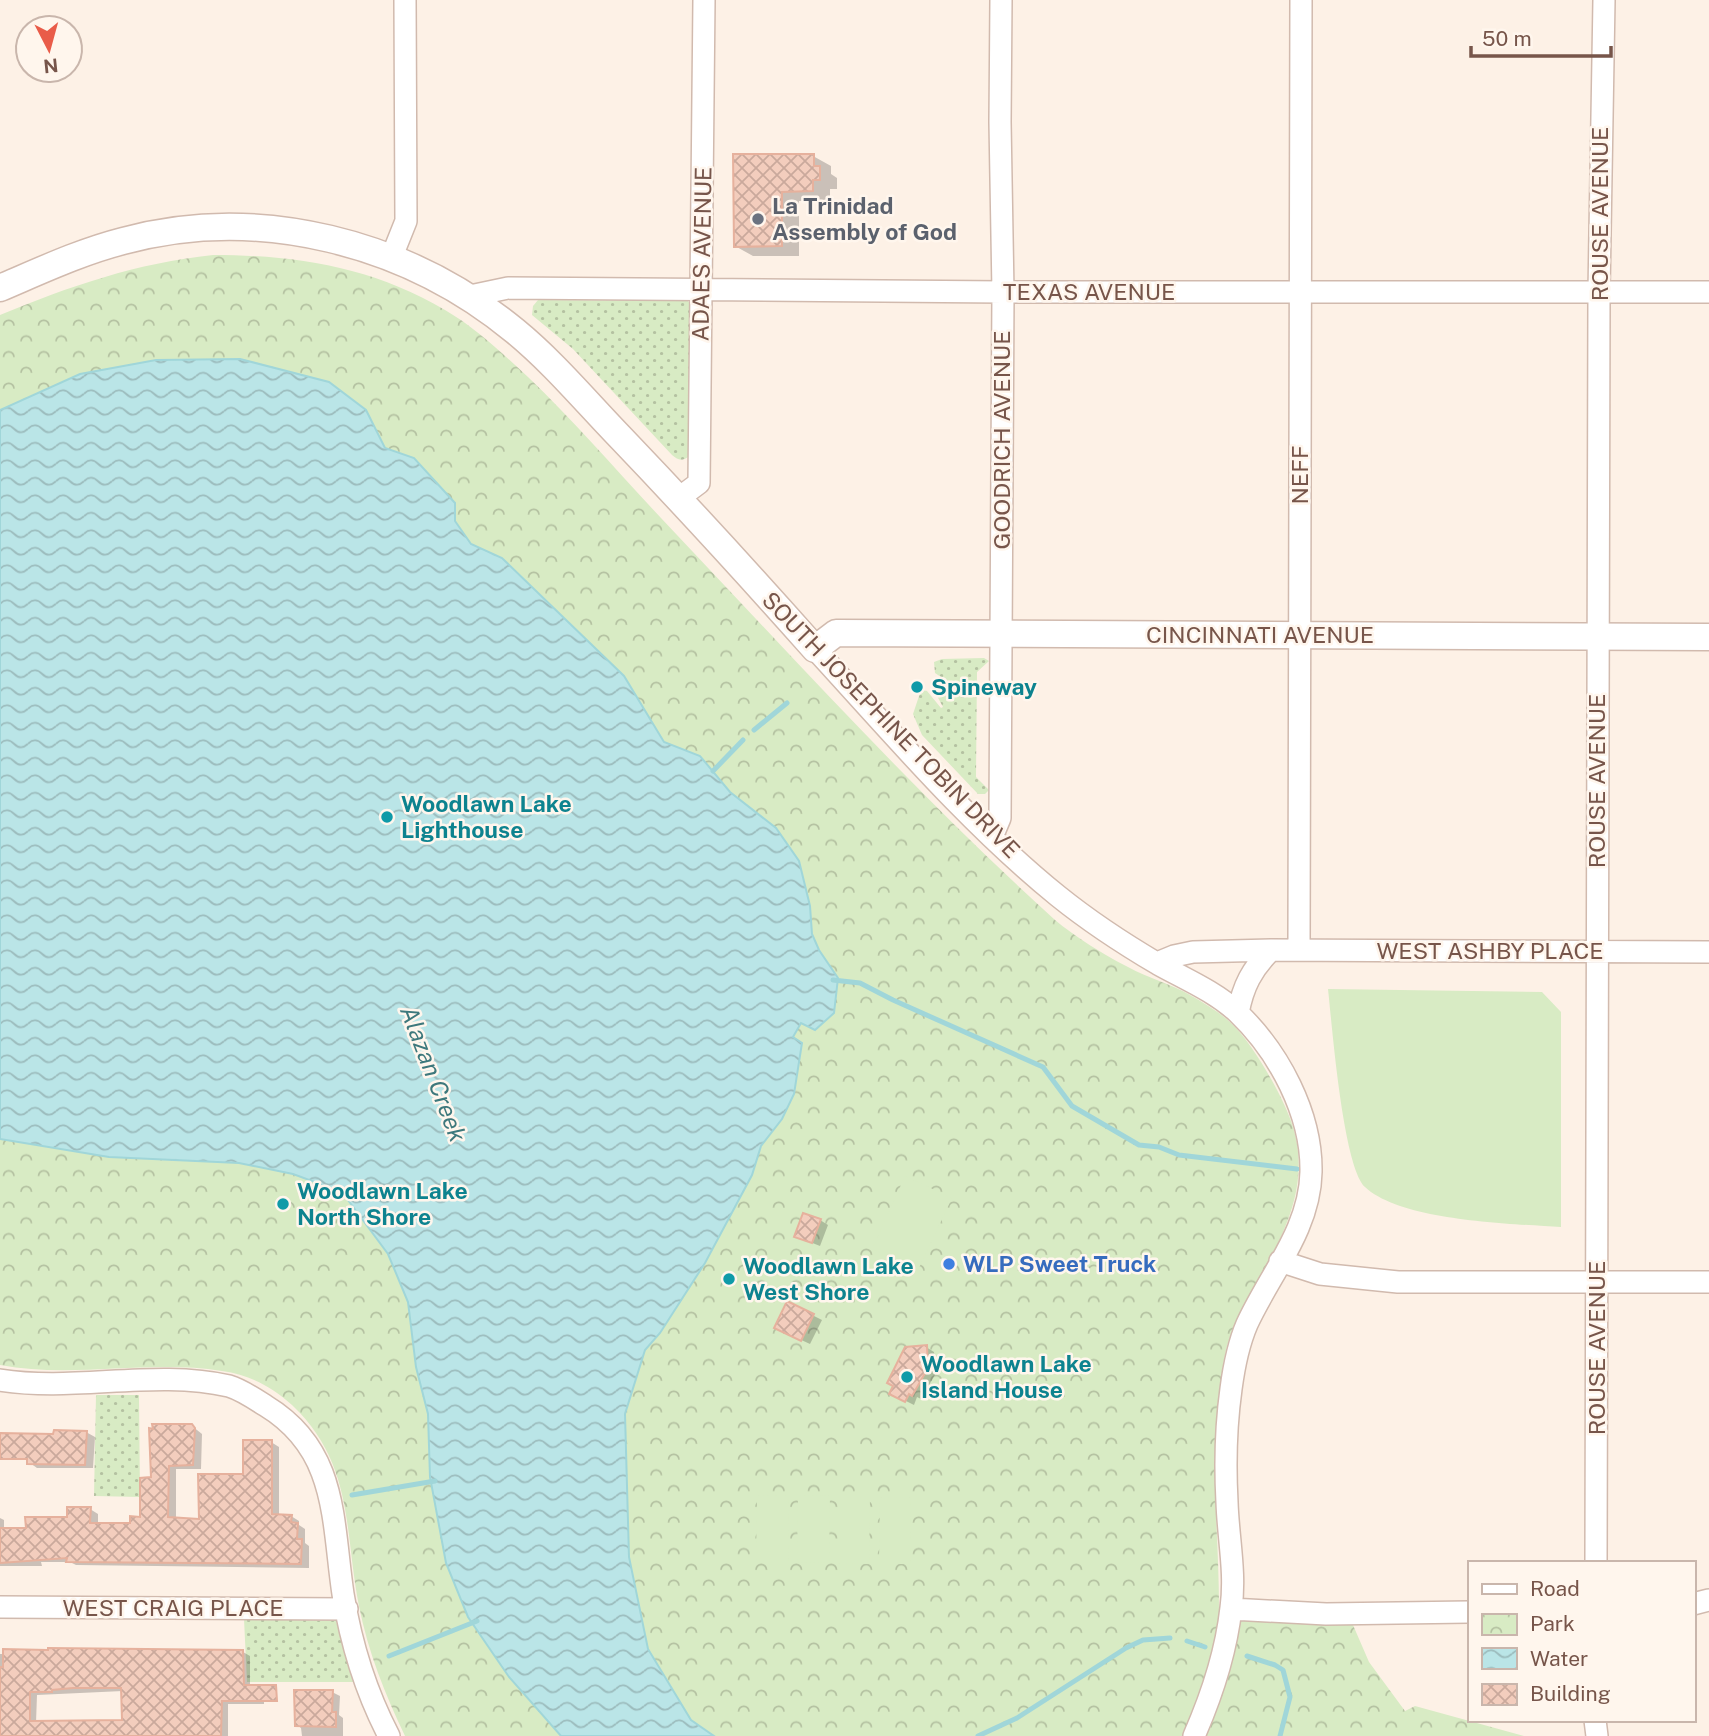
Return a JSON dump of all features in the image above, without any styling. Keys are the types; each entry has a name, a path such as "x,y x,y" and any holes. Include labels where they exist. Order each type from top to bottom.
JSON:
{"street":[{"path":"391,257 405,222 405,0"},
{"name":"ADAES AVENUE","path":"679,498 699,482 704,0"},
{"name":"GOODRICH AVENUE","path":"992,837 1000,818 1002,0"},
{"name":"NEFF","path":"1299,950 1301,0"},
{"name":"ROUSE AVENUE","path":"1596,1561 1599,292 1604,0"},
{"name":"SOUTH JOSEPHINE TOBIN DRIVE","path":"0,288 80,254 124,240 213,228 256,228 298,233 391,257 431,274 470,296 516,332 679,498 815,649 992,837 1057,895 1089,919 1157,963 1213,993 1238,1013 1279,1066 1296,1096 1307,1133 1311,1171 1306,1209 1247,1325 1233,1372 1228,1407 1227,1502 1233,1575 1231,1609 1221,1665 1210,1700 1194,1736"},
{"name":"TEXAS AVENUE","path":"470,296 508,288 701,291 1709,292"},
{"name":"CINCINNATI AVENUE","path":"815,649 836,634 1709,637"},
{"path":"1238,1013 1248,977 1271,950"},
{"name":"WEST ASHBY PLACE","path":"1157,963 1193,952 1271,950 1709,953"},
{"path":"1280,1261 1320,1274 1398,1282 1709,1282"},
{"path":"0,1380 48,1384 186,1380 230,1387 246,1393 287,1418 312,1447 328,1487 347,1609 359,1664 389,1736"},
{"name":"WEST CRAIG PLACE","path":"0,1607 347,1609"},
{"path":"1231,1609 1326,1614 1468,1612"}],"green space":[{"path":"213,255 244,256 333,266 390,283 445,310 467,325 545,394 854,723 953,823 1055,920 1100,952 1201,1001 1226,1018 1239,1031 1265,1068 1291,1121 1299,1170 1290,1215 1234,1328 1224,1361 1215,1441 1219,1607 1257,1620 1353,1625 1369,1662 1405,1711 1415,1706 1524,1736 405,1736 367,1640 354,1578 348,1525 336,1474 327,1451 312,1427 292,1405 260,1383 242,1375 222,1371 167,1367 55,1370 0,1365 0,315 104,277"},
{"path":"538,300 688,301 691,305 690,456 681,460 672,455 573,349 532,315 533,306"},
{"path":"984,658 989,661 977,672 976,777 989,790 985,794 978,794 922,735 913,714 921,690 927,691 941,708 943,707 930,683 950,683 935,673 934,662 942,659"},
{"path":"1328,989 1542,992 1561,1012 1561,1227 1487,1222 1430,1214 1382,1198 1365,1187 1357,1174 1350,1152"},
{"path":"905,1176 952,1198 918,1270 872,1249"},
{"path":"96,1395 139,1395 140,1497 94,1496"},
{"path":"757,1495 789,1496 788,1562 756,1562"},
{"path":"798,1495 830,1496 829,1563 797,1562"},
{"path":"838,1497 870,1497 869,1564 838,1563"},
{"path":"880,1497 911,1498 910,1564 879,1564"},
{"path":"244,1619 336,1621 354,1682 247,1682"}],"water":[{"name":"Alazan Creek","path":"240,359 329,382 366,410 385,448 414,458 455,503 455,521 471,544 502,558 624,676 664,742 700,756 730,792 776,828 799,861 810,906 812,934 819,950 838,978 834,1013 815,1030 801,1023 793,1037 802,1043 794,1094 782,1119 761,1146 752,1175 705,1263 660,1333 645,1350 625,1414 629,1557 648,1649 691,1720 714,1736 561,1736 509,1677 468,1617 446,1563 430,1477 428,1414 416,1367 408,1302 388,1254 342,1192 293,1174 239,1163 109,1157 0,1139 0,410 80,374 156,360"}],"building":[{"name":"La Trinidad Assembly of God","path":"733,154 814,154 814,166 820,166 820,180 813,180 813,191 782,192 782,246 734,247"},
{"path":"803,1213 821,1219 812,1243 794,1237"},
{"path":"787,1301 814,1314 801,1341 774,1328"},
{"name":"Woodlawn Lake Island House","path":"927,1345 928,1368 912,1396 909,1394 905,1402 889,1394 893,1386 887,1383 905,1347"},
{"path":"152,1424 192,1424 195,1428 193,1465 169,1466 168,1517 199,1519 198,1474 243,1474 243,1440 272,1440 272,1514 292,1515 291,1522 298,1523 297,1539 302,1539 301,1564 66,1562 67,1558 0,1563 0,1528 26,1528 25,1517 67,1517 67,1507 91,1507 90,1523 130,1523 130,1516 140,1517 140,1478 151,1477 149,1428 153,1429"},
{"path":"54,1430 87,1431 85,1465 27,1464 27,1459 0,1459 0,1433 53,1434"},
{"path":"3,1649 243,1650 244,1685 276,1685 277,1701 222,1701 221,1736 0,1736 0,1667 3,1667","holes":["73,1688 121,1688 122,1720 30,1721 30,1692"]},
{"path":"294,1690 333,1690 332,1712 336,1712 336,1727 295,1726"}],"waterway":[{"path":"754,730 787,703"},
{"path":"713,771 743,740"},
{"path":"833,980 860,983 1043,1067 1072,1106 1139,1145 1159,1147 1179,1155 1297,1169"},
{"path":"352,1495 435,1481"},
{"path":"389,1656 477,1621"},
{"path":"978,1736 1017,1718 1126,1648 1143,1640 1170,1638"},
{"path":"1187,1641 1205,1647"},
{"path":"1247,1656 1283,1670 1290,1697 1280,1736"}],"place":[{"name":"La Trinidad Assembly of God","path":"758,219"},
{"name":"Spineway","path":"917,687"},
{"name":"Woodlawn Lake Lighthouse","path":"387,817"},
{"name":"Woodlawn Lake North Shore","path":"283,1204"},
{"name":"WLP Sweet Truck","path":"949,1264"},
{"name":"Woodlawn Lake West Shore","path":"729,1279"},
{"name":"Woodlawn Lake Island House","path":"907,1377"}]}
